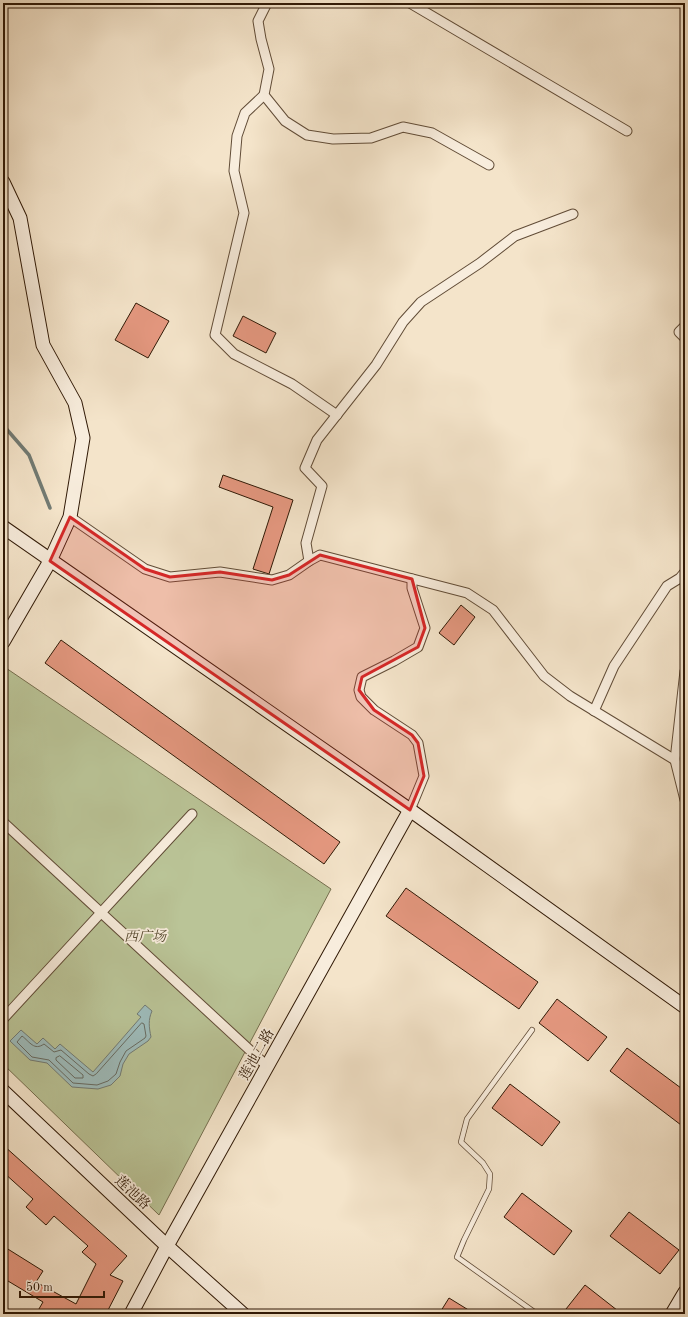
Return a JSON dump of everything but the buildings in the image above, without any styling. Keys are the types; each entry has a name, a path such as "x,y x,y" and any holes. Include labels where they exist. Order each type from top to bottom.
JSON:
{"street":[{"path":"268,3 258,21 261,40 269,69 264,95 245,113 238,136 234,171 244,213 215,335 234,354 292,384 337,414"},
{"path":"410,3 627,131"},
{"path":"264,95 285,121 307,135 333,139 370,138 403,127 432,133 488,165"},
{"path":"3,182 20,218 43,345 76,403 83,438 70,517 50,561 3,642"},
{"path":"309,561 306,543 322,486 305,468 317,440 376,364 403,322 422,302 480,263 515,236 574,214"},
{"path":"685,326 679,332 685,338"},
{"path":"70,517 145,569 170,577 220,572 272,580 289,575 320,555 467,593 493,610 544,676 570,696 675,760"},
{"path":"3,527 410,810 685,1007"},
{"path":"594,710 614,666 667,586 680,578 685,572"},
{"path":"410,810 424,776 418,743 412,735 374,710 361,697 359,690 362,677 418,647 425,628 412,588 412,579"},
{"path":"685,671 675,760 685,800"},
{"name":"莲池二路","path":"131,1314 167,1246 410,810"},
{"path":"3,1019 192,814"},
{"path":"3,822 267,1066"},
{"name":"莲池路","path":"3,1091 167,1246 243,1314"},
{"path":"672,1314 685,1292"}],"lane":[{"path":"532,1030 467,1119 461,1142 483,1163 490,1174 488,1189 457,1257 537,1314"}],"highlighted area":[{"path":"70,517 145,569 170,577 220,572 272,580 289,575 320,555 412,579 425,628 418,647 362,677 359,690 374,710 412,735 418,743 424,776 410,810 50,561"}],"green space":[{"name":"西广场","path":"3,666 331,889 159,1215 3,1064"}],"water":[{"path":"145,1005 152,1011 149,1024 151,1037 148,1041 129,1054 123,1064 120,1076 111,1085 98,1089 72,1087 47,1063 30,1060 10,1041 21,1030 37,1044 43,1038 55,1049 60,1044 93,1072 141,1017 137,1014"}],"waterway":[{"path":"3,425 29,455 50,508"}]}
